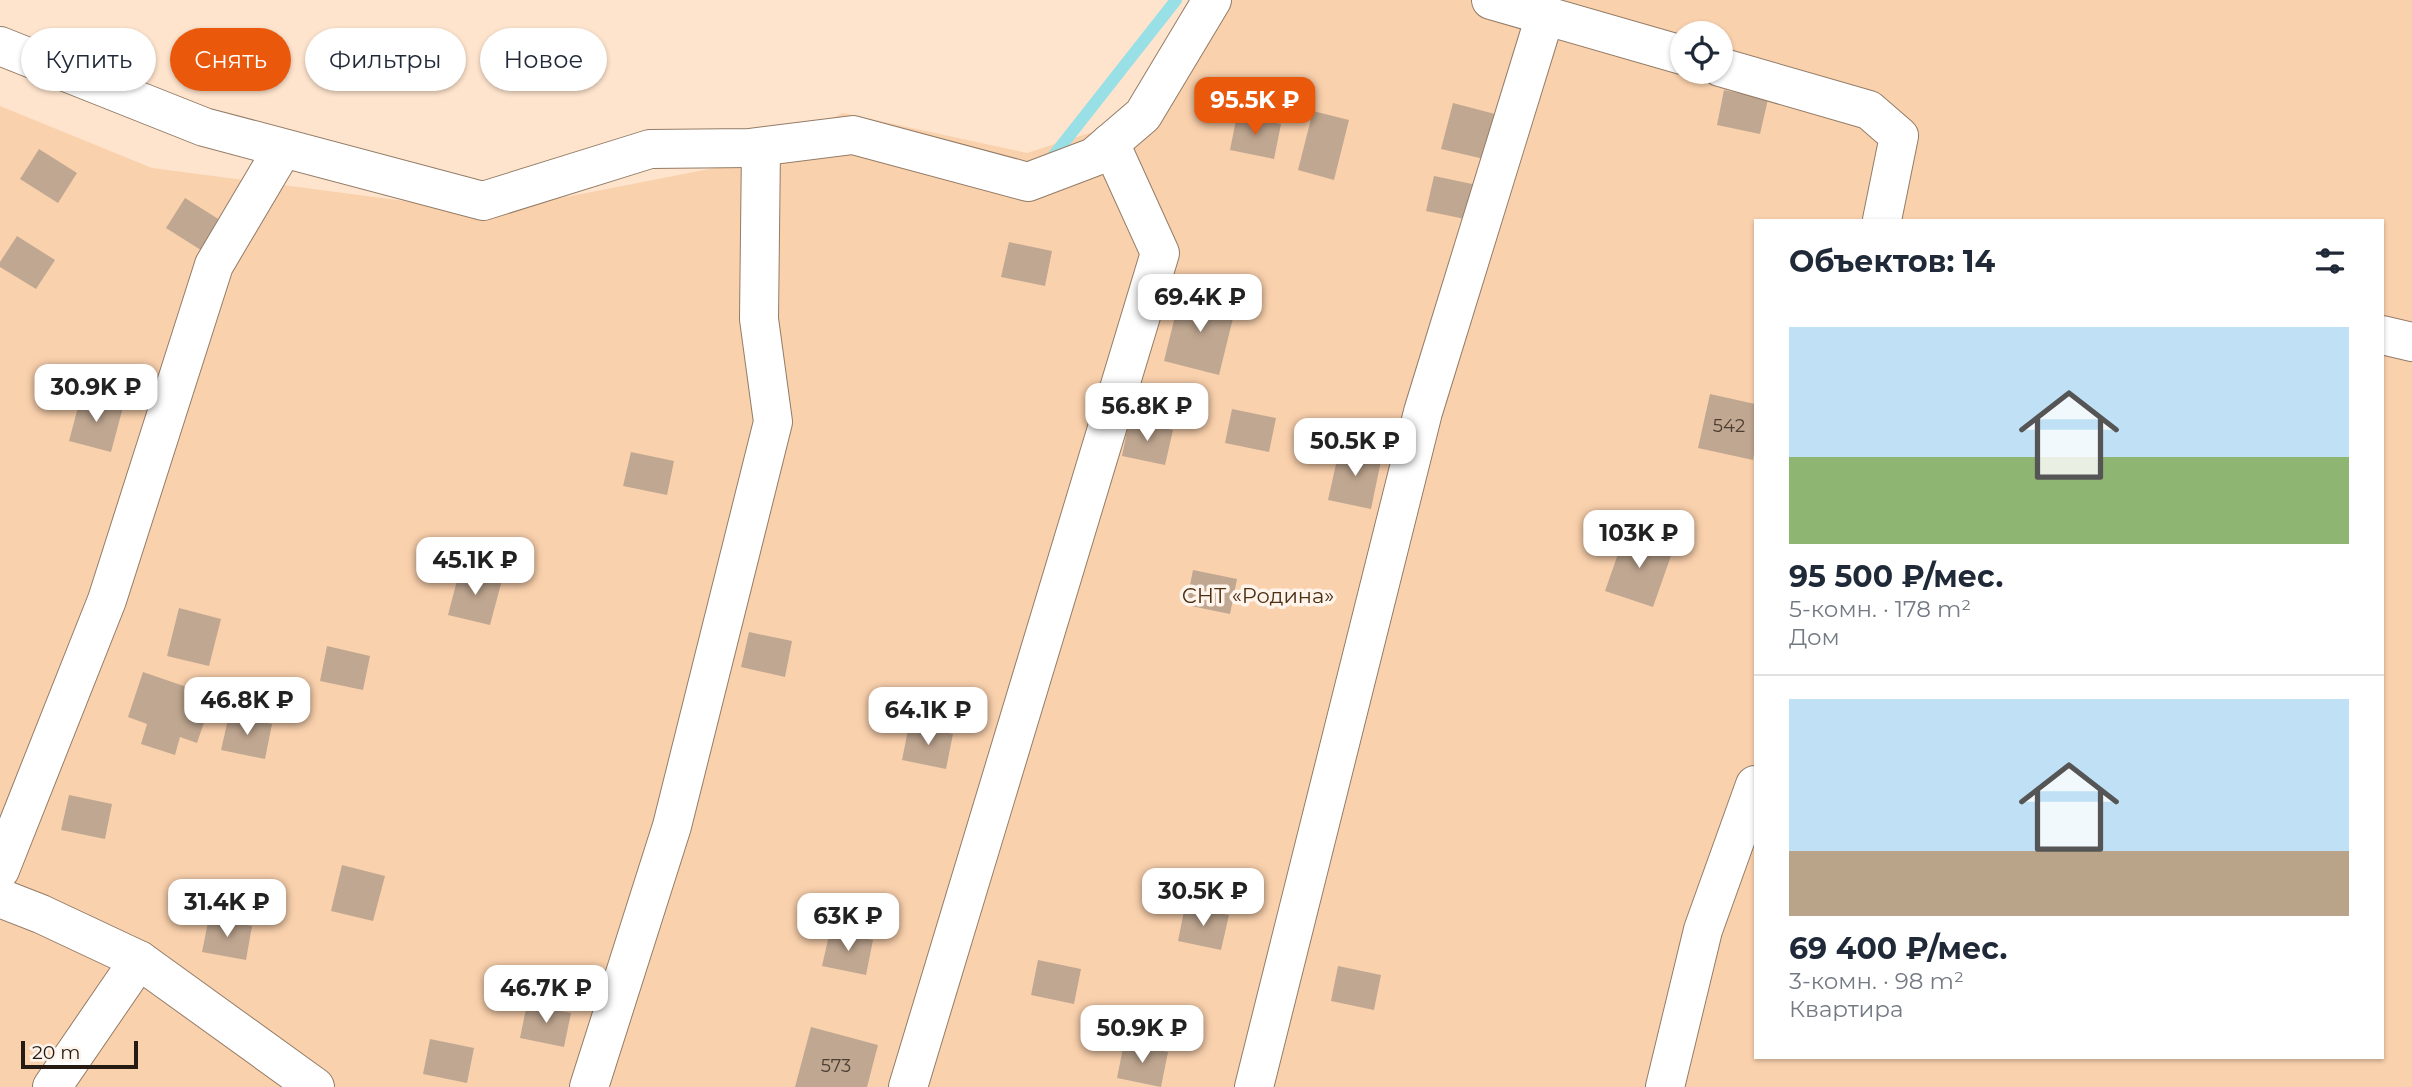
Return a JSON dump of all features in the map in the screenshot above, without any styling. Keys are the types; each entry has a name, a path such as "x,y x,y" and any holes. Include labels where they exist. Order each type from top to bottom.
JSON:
{"lane":[{"path":"0,46 204,127 483,201 650,149 761,147 853,135 1028,182 1094,157 1143,115 1212,0"},
{"path":"1491,0 1670,52"},
{"path":"1254,1087 1423,412 1545,16"},
{"path":"1733,70 1869,110 1899,136 1883,219"},
{"path":"908,1087 1160,253 1110,143"},
{"path":"589,1087 672,827 773,422 759,318 761,147"},
{"path":"0,870 107,600 214,265 282,149"},
{"path":"2384,335 2412,342"},
{"path":"1665,1087 1703,930 1754,788"},
{"path":"0,898 139,960 315,1087"},
{"path":"52,1087 139,960"}],"green space":[{"name":"СНТ «Родина»","path":"1232,0 2412,0 2412,1087 0,1087 0,106 152,168 489,212 745,162 843,113 1027,153 1155,112"}],"building":[{"path":"1724,90 1768,99 1760,134 1717,125"},
{"path":"1453,103 1495,114 1484,159 1441,149"},
{"path":"1313,111 1349,120 1334,180 1298,170"},
{"path":"1237,115 1281,124 1274,159 1230,150"},
{"path":"39,149 77,173 58,203 20,179"},
{"path":"1434,176 1477,185 1470,220 1426,211"},
{"path":"185,198 223,222 204,252 166,228"},
{"path":"17,236 55,260 36,289 0,267 0,262"},
{"path":"1009,242 1052,251 1045,286 1001,277"},
{"path":"1181,292 1236,306 1219,375 1164,361"},
{"path":"1710,394 1754,404 1753,460 1698,448"},
{"path":"81,396 123,407 111,452 69,441"},
{"path":"1232,409 1276,418 1269,452 1225,443"},
{"path":"1129,421 1173,430 1165,465 1122,456"},
{"path":"1340,446 1382,456 1371,509 1328,500"},
{"path":"631,452 674,461 667,495 623,486"},
{"path":"1625,534 1673,550 1653,607 1605,591"},
{"path":"460,569 502,580 490,625 448,615"},
{"path":"1193,570 1237,579 1230,614 1186,605"},
{"path":"179,608 221,619 209,666 167,656"},
{"path":"749,632 792,641 785,677 741,667"},
{"path":"327,646 370,656 363,690 320,681"},
{"path":"143,672 213,696 197,743 180,737 175,755 141,744 147,724 128,717"},
{"path":"229,715 272,724 265,759 221,750"},
{"path":"909,725 953,734 946,769 902,760"},
{"path":"69,795 112,804 105,839 61,830"},
{"path":"342,865 385,876 373,921 331,911"},
{"path":"1185,906 1229,915 1221,950 1178,941"},
{"path":"209,917 252,926 246,960 202,952"},
{"path":"830,931 873,940 866,975 822,966"},
{"path":"1038,960 1081,969 1074,1004 1031,995"},
{"path":"1338,966 1381,975 1374,1010 1331,1001"},
{"path":"527,1004 571,1013 564,1047 520,1038"},
{"path":"811,1027 878,1045 867,1087 795,1087"},
{"path":"430,1039 474,1048 467,1083 423,1074"},
{"path":"1124,1043 1168,1052 1161,1087 1117,1078"}],"waterway":[{"path":"1047,164 1176,0"}]}
